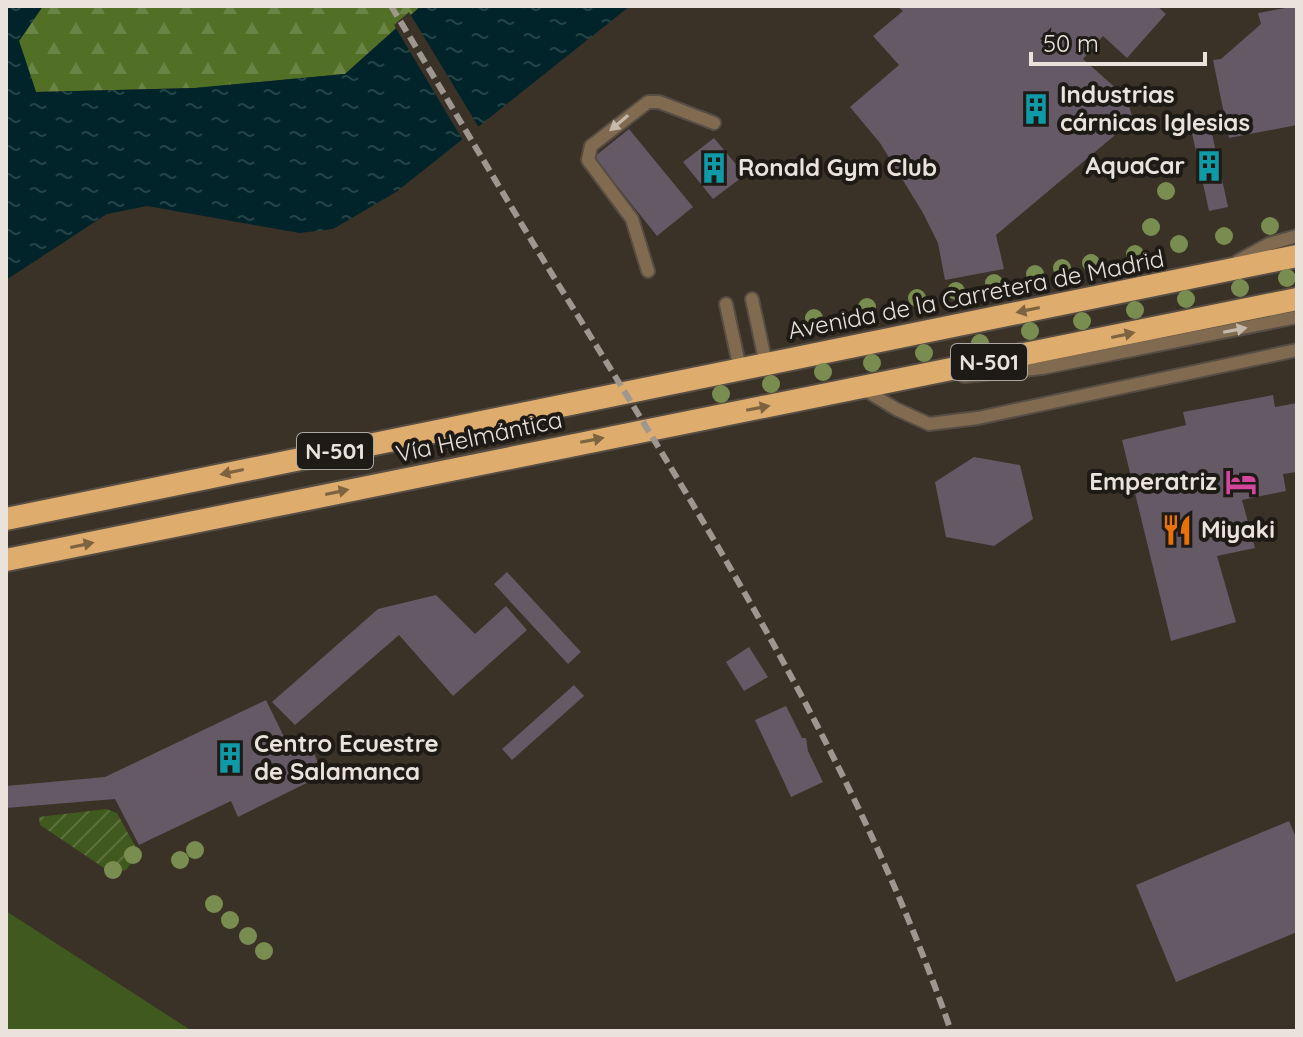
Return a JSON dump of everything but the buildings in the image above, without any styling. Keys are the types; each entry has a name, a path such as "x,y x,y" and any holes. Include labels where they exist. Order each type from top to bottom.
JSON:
{"highway":[{"name":"Avenida de la Carretera de Madrid","path":"665,383 1297,256"},
{"name":"N-501","path":"872,386 1297,299"},
{"name":"Vía Helmántica","path":"6,519 665,383"},
{"name":"Vía Helmántica","path":"6,560 872,386"}],"lane":[{"path":"648,271 632,219 588,160 591,146 648,102 659,102 714,123"},
{"path":"1214,274 1269,244 1297,236"},
{"path":"752,299 766,364"},
{"path":"726,304 740,369"},
{"path":"872,386 1042,368 1297,317"},
{"path":"872,386 896,409 929,424 978,418 1297,350"}],"green space":[{"path":"43,6 421,6 345,74 195,88 36,92 19,41"},
{"path":"106,809 117,813 139,853 126,870 113,874 40,825 39,817"},
{"path":"6,911 192,1031 6,1031"}],"water":[{"path":"6,6 43,6 19,41 36,92 195,88 345,74 421,6 630,6 396,192 333,229 300,233 147,206 107,214 6,280"}],"pier":[{"path":"409,12 481,131 465,144 394,25"}],"railway":[{"path":"391,6 683,488 784,663 875,843 951,1031"}],"place":[{"name":"Industrias cárnicas Iglesias","path":"1036,109"},
{"name":"AquaCar","path":"1209,166"},
{"name":"Ronald Gym Club","path":"714,168"},
{"name":"Emperatriz","path":"1241,482"},
{"name":"Miyaki","path":"1177,530"},
{"name":"Centro Ecuestre de Salamanca","path":"230,758"}]}
